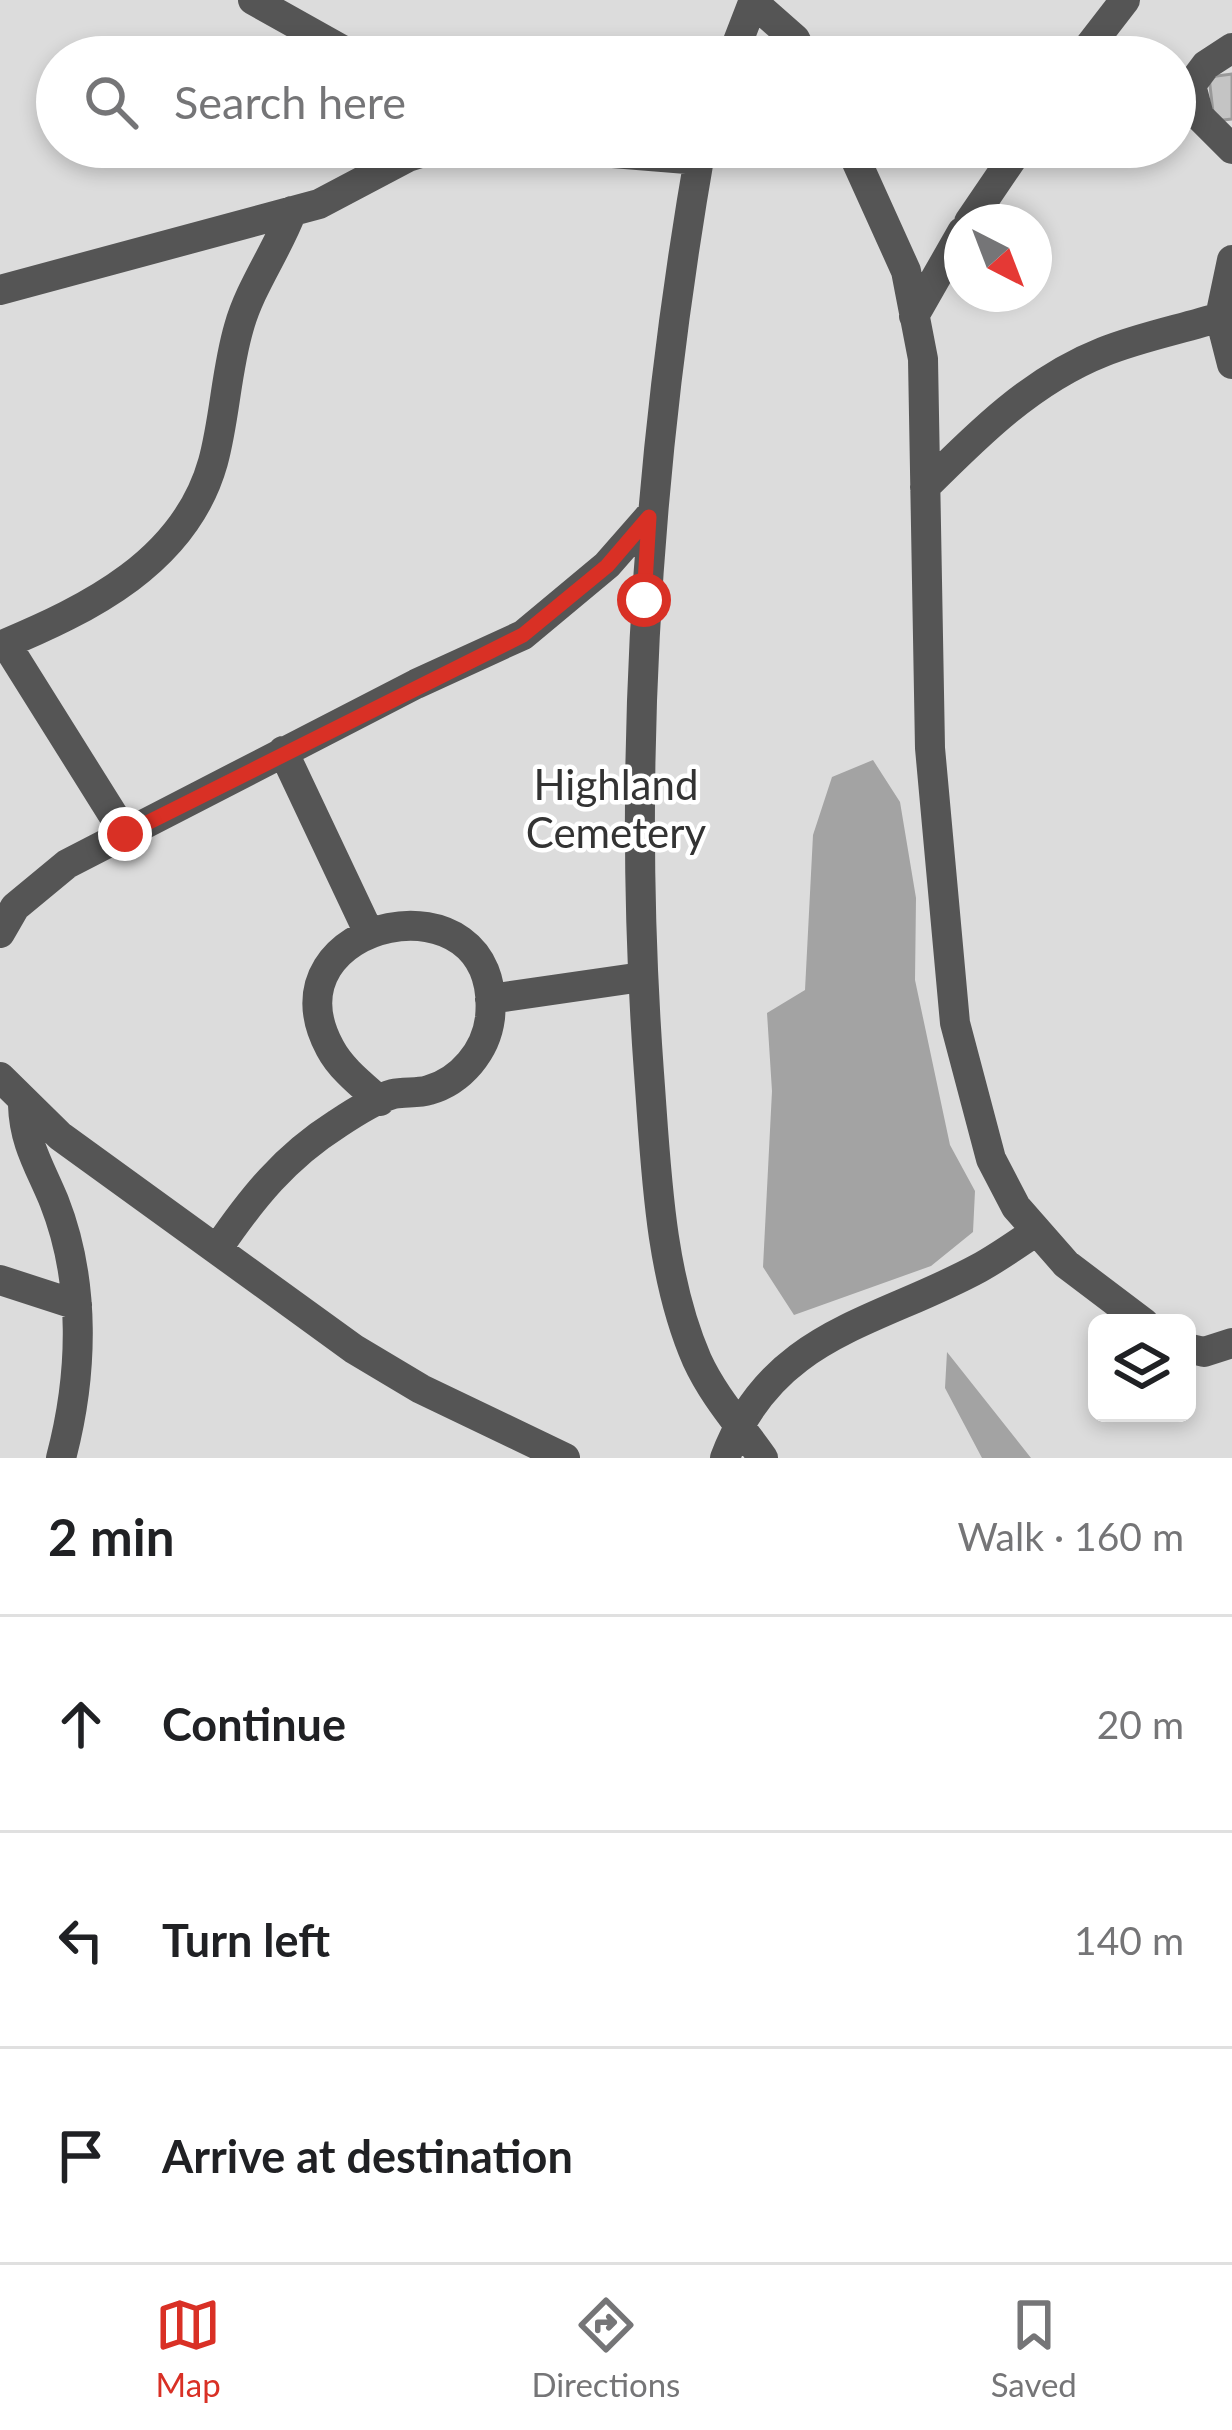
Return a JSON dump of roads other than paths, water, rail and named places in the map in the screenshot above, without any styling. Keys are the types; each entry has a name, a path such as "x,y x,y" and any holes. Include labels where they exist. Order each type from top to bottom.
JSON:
{"lane":[{"path":"254,0 318,36"},
{"path":"1097,36 1125,0"},
{"path":"740,36 753,1 791,36"},
{"path":"1196,78 1206,65 1232,48"},
{"path":"1196,104 1199,116 1232,149"},
{"path":"0,290 292,212 392,168"},
{"path":"698,168 649,517 638,725 642,977 664,1225 682,1313 697,1359 763,1458"},
{"path":"860,168 898,250 923,359 930,748 955,1023 991,1159 1035,1232 1066,1264 1132,1314"},
{"path":"981,204 1006,168"},
{"path":"125,834 3,645 114,589 150,566 177,535 213,462 239,325 292,212"},
{"path":"925,487 973,439 1057,374 1105,351 1227,340 1232,260"},
{"path":"914,316 944,264"},
{"path":"0,933 33,888 125,834 523,635 607,566 649,517"},
{"path":"283,751 368,931"},
{"path":"218,1248 256,1192 287,1160 394,1093 429,1090 462,1071 484,1040 490,999 475,958 446,933 409,922 368,931 335,959 320,1013 330,1050 380,1101"},
{"path":"490,999 642,977"},
{"path":"0,1078 23,1105 371,1359 565,1458"},
{"path":"23,1105 24,1132 54,1202 77,1305 78,1378 62,1458"},
{"path":"725,1458 737,1425 762,1389 820,1341 979,1268 1035,1232"},
{"path":"0,1280 77,1305"},
{"path":"1196,1350 1232,1343"}],"park label":[{"name":"Highland Cemetery","path":"616,808"}]}
